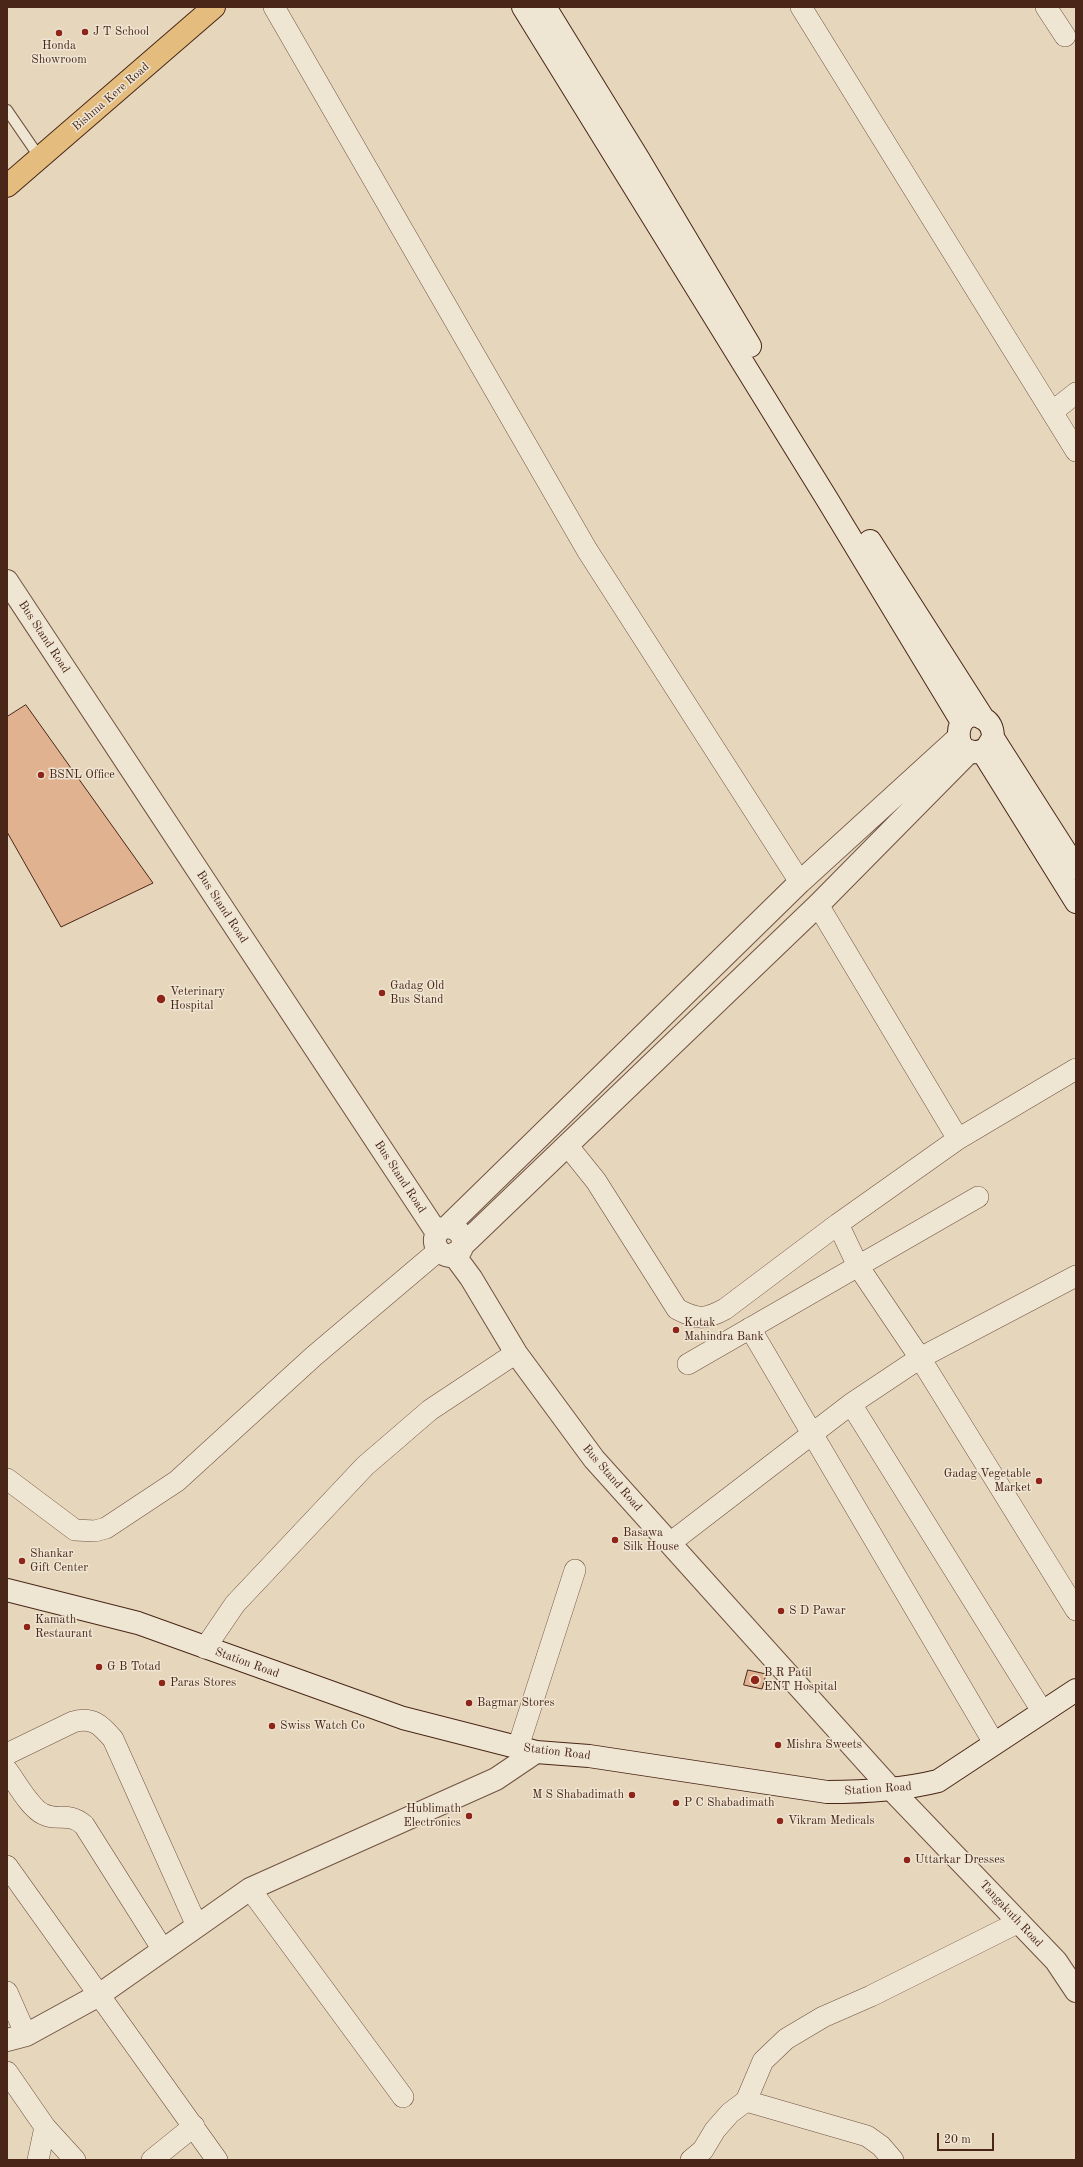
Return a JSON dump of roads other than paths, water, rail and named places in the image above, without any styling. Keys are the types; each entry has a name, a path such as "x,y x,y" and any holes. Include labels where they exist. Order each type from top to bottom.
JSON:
{"main road":[{"name":"Bishma Kere Road","path":"7,186 214,7"}],"street":[{"path":"274,7 588,550 800,882"},
{"path":"522,7 827,499 973,740 1076,902"},
{"path":"545,7 642,165 824,470 983,718 972,717 973,740 1076,868"},
{"path":"801,7 1076,451"},
{"path":"1046,7 1065,36"},
{"path":"1052,412 1076,393"},
{"name":"Bus Stand Road","path":"7,581 448,1242 516,1353 594,1459 891,1789"},
{"path":"448,1242 800,882 973,740"},
{"path":"7,1479 75,1530 95,1531 106,1528 176,1481 314,1356 448,1242 567,1145 818,906 973,740"},
{"path":"818,906 958,1139"},
{"path":"567,1145 596,1181 677,1308 692,1317 709,1318 725,1309 838,1224 958,1139 1076,1069"},
{"path":"688,1364 978,1197"},
{"path":"838,1224 858,1266 920,1358 1076,1610"},
{"path":"670,1543 851,1404 920,1358 1076,1276"},
{"path":"750,1328 994,1743"},
{"path":"205,1648 235,1604 365,1466 430,1410 516,1353"},
{"path":"851,1404 1042,1711"},
{"path":"7,1992 16,2037 99,1995 250,1889 496,1779 527,1750 575,1570"},
{"name":"Station Road","path":"7,1590 138,1623 403,1718 527,1750 590,1756 827,1792 914,1787 938,1781 1076,1690"},
{"path":"7,1754 82,1719 92,1720 102,1726 113,1739 197,1926"},
{"path":"7,1770 34,1807 41,1814 50,1817 68,1816 77,1819 84,1825 163,1950"},
{"name":"Tangakuth Road","path":"891,1789 1056,1961 1076,1989"},
{"path":"7,1866 217,2160"},
{"path":"250,1889 402,2097"},
{"path":"700,2157 715,2130 730,2113 746,2101 763,2061 786,2039 823,2017 871,1996 1019,1922"},
{"path":"7,2072 45,2128 75,2160"},
{"path":"746,2101 867,2136 881,2146 893,2160"},
{"path":"152,2160 194,2126"},
{"path":"38,2160 45,2128"}],"lane":[{"path":"7,110 40,158"}],"place":[{"name":"J T School","path":"85,32"},
{"name":"Honda Showroom","path":"59,33"},
{"name":"BSNL Office","path":"41,775"},
{"name":"Gadag Old Bus Stand","path":"382,993"},
{"name":"Veterinary Hospital","path":"161,999"},
{"name":"Kotak Mahindra Bank","path":"676,1330"},
{"name":"Gadag Vegetable Market","path":"1039,1481"},
{"name":"Basawa Silk House","path":"615,1540"},
{"name":"Shankar Gift Center","path":"22,1561"},
{"name":"S D Pawar","path":"781,1611"},
{"name":"Kamath Restaurant","path":"27,1627"},
{"name":"G B Totad","path":"99,1667"},
{"name":"B R Patil ENT Hospital","path":"755,1680"},
{"name":"Paras Stores","path":"162,1683"},
{"name":"Bagmar Stores","path":"469,1703"},
{"name":"Swiss Watch Co","path":"272,1726"},
{"name":"Mishra Sweets","path":"778,1745"},
{"name":"M S Shabadimath","path":"632,1795"},
{"name":"P C Shabadimath","path":"676,1803"},
{"name":"Hublimath Electronics","path":"469,1816"},
{"name":"Vikram Medicals","path":"780,1821"},
{"name":"Uttarkar Dresses","path":"907,1860"}]}
